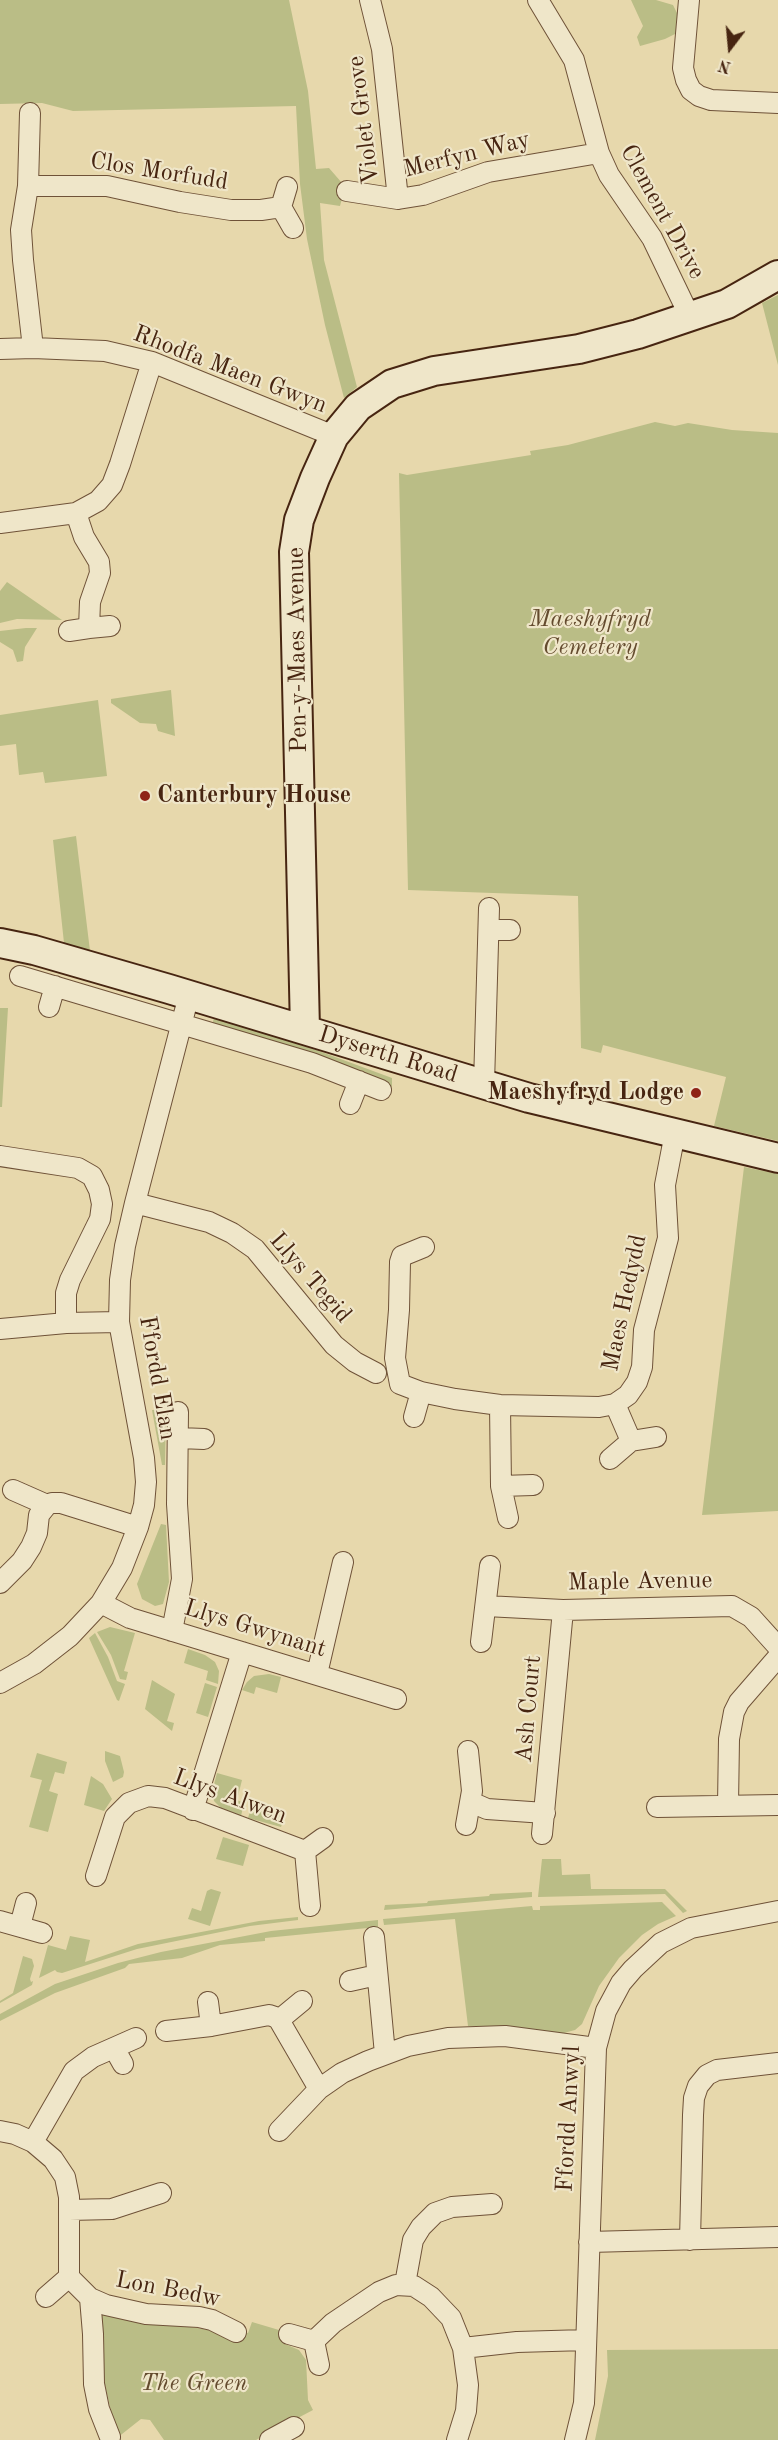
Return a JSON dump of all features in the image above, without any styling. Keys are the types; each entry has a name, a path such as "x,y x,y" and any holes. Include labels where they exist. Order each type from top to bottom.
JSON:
{"street":[{"name":"Violet Grove","path":"370,0 382,50 398,199"},
{"name":"Clement Drive","path":"538,0 574,60 599,153 609,175 652,238 690,317"},
{"path":"689,0 683,68 691,90 711,100 778,103"},
{"path":"30,113 28,186 21,230 33,348"},
{"name":"Merfyn Way","path":"347,191 398,199 423,195 507,168 599,153"},
{"name":"Clos Morfudd","path":"28,186 107,186 180,202 231,210 281,207"},
{"path":"287,187 281,207 293,228"},
{"name":"Pen-y-Maes Avenue","path":"305,1030 294,552 299,520 334,436 358,407 392,384 434,371 579,349 690,317 726,304 778,275"},
{"name":"Rhodfa Maen Gwyn","path":"0,349 105,351 152,362 334,436"},
{"path":"0,523 76,513 98,501 112,485 152,362"},
{"path":"76,513 84,537 99,562 100,573 90,602 89,628"},
{"path":"69,631 110,626"},
{"path":"484,1084 489,908"},
{"path":"489,930 510,930"},
{"name":"Dyserth Road","path":"0,943 34,950 189,995 484,1084 778,1158"},
{"path":"20,976 312,1063 381,1090"},
{"path":"49,1007 55,986"},
{"name":"Ffordd Elan","path":"0,1683 34,1664 70,1636 101,1603 122,1568 138,1527 144,1505 146,1482 144,1458 118,1322 125,1246 189,995"},
{"path":"350,1104 359,1081"},
{"name":"Maes Hedydd","path":"424,1247 402,1256 400,1262 395,1358 400,1384 421,1392 500,1405 599,1407 615,1404 628,1395 637,1382 642,1367 644,1329 667,1245 665,1185 675,1133"},
{"path":"0,1156 78,1168 92,1176 99,1190 102,1203 100,1219 70,1280 66,1293 66,1323"},
{"name":"Llys Tegid","path":"135,1203 209,1222 239,1238 255,1250 328,1352 376,1373"},
{"path":"0,1329 66,1323 118,1322"},
{"path":"414,1417 421,1392"},
{"name":"Maes Hedydd","path":"615,1404 631,1441"},
{"path":"500,1405 501,1486 508,1518"},
{"path":"172,1631 182,1580 177,1504 178,1412"},
{"path":"610,1459 631,1441 656,1437"},
{"path":"179,1438 204,1439"},
{"path":"501,1486 533,1485"},
{"path":"13,1490 47,1505"},
{"path":"0,1583 22,1561 31,1547 37,1533 39,1515 47,1505 61,1503 138,1527"},
{"path":"317,1674 343,1562"},
{"path":"481,1642 490,1566"},
{"name":"Llys Gwynant","path":"101,1603 130,1618 396,1699"},
{"name":"Maple Avenue","path":"486,1606 564,1610 732,1606 751,1617 778,1647"},
{"name":"Ash Court","path":"542,1834 564,1610"},
{"path":"193,1810 242,1652"},
{"path":"728,1805 729,1739 734,1712 738,1702 778,1657"},
{"path":"466,1825 471,1802 468,1751"},
{"name":"Llys Alwen","path":"96,1876 112,1856 115,1817 129,1803 148,1796 165,1798 305,1851 310,1906"},
{"path":"471,1802 488,1809 545,1813"},
{"path":"657,1808 778,1805"},
{"path":"305,1851 323,1838"},
{"path":"20,1926 26,1903"},
{"name":"Ffordd Anwyl","path":"575,2440 584,2403 596,2048 606,2011 621,1983 647,1954 661,1943 691,1928 778,1911"},
{"path":"0,1921 42,1933"},
{"path":"374,1937 385,2054"},
{"path":"350,1981 377,1975"},
{"path":"279,2020 302,2001"},
{"path":"208,2002 211,2026"},
{"path":"166,2031 211,2026 269,2015 279,2020 319,2089"},
{"path":"279,2131 319,2089 342,2073 385,2054 429,2041 505,2036 596,2048"},
{"path":"33,2142 74,2071 88,2060 119,2056 136,2038"},
{"path":"690,2240 693,2115 694,2098 698,2086 707,2075 717,2070 778,2063"},
{"path":"0,2131 15,2134 33,2142 46,2152 60,2167 67,2187 69,2277 46,2297"},
{"path":"69,2210 112,2209 161,2193"},
{"path":"405,2284 413,2240 421,2227 435,2213 452,2206 492,2204"},
{"path":"589,2242 778,2237"},
{"name":"Lon Bedw","path":"69,2277 90,2298 126,2311 212,2320 236,2332"},
{"path":"314,2341 333,2323 387,2287 405,2284 421,2290 442,2308 457,2329 463,2348 468,2385 466,2411 457,2440"},
{"name":"Lon Bedw","path":"90,2298 94,2384 99,2409 110,2437"},
{"path":"289,2334 314,2341"},
{"path":"463,2348 516,2342 586,2340"},
{"path":"314,2341 319,2366"},
{"path":"270,2440 294,2427"}],"green space":[{"path":"0,0 289,0 308,91 316,169 329,168 342,183 346,183 340,206 320,203 324,260 357,387 344,398 325,325 307,239 300,184 296,106 73,111 42,103 0,104"},
{"path":"631,0 656,0 673,5 679,17 677,33 640,46 637,37 643,26"},
{"path":"778,295 778,365 762,303"},
{"name":"Maeshyfryd Cemetery","path":"655,422 675,426 688,423 732,430 778,433 778,1141 714,1126 726,1077 603,1045 601,1053 581,1048 578,896 408,890 399,473 407,475 531,455 530,451 568,445"},
{"path":"7,582 62,620 17,619 0,623 0,591"},
{"path":"37,628 25,647 23,661 17,662 13,650 0,642 0,631"},
{"path":"171,690 175,736 158,731 156,724 140,723 111,703 111,699"},
{"path":"98,700 107,776 45,783 43,772 19,775 16,744 0,746 0,715"},
{"path":"76,836 90,951 64,943 53,840"},
{"path":"0,1008 8,1008 2,1107 0,1107"},
{"path":"214,1018 300,1044 392,1078 392,1087 212,1025"},
{"path":"744,1167 778,1174 778,1511 702,1515"},
{"path":"152,1410 166,1410 165,1465 162,1465"},
{"path":"161,1524 166,1525 169,1582 163,1604 155,1606 142,1599 137,1584"},
{"path":"110,1627 135,1633 124,1671 128,1672 126,1680 120,1679 111,1655 97,1632"},
{"path":"95,1633 108,1657 117,1681 125,1684 119,1701 89,1638"},
{"path":"188,1649 205,1655 215,1662 219,1671 218,1684 206,1680 208,1671 184,1663"},
{"path":"269,1674 281,1677 277,1693 256,1687 254,1694 242,1690 254,1676"},
{"path":"152,1680 175,1694 167,1721 174,1723 172,1731 145,1709"},
{"path":"205,1683 217,1687 208,1717 196,1713"},
{"path":"105,1751 120,1756 123,1777 113,1782 105,1761"},
{"path":"37,1753 67,1762 64,1774 55,1772 49,1791 58,1794 48,1832 29,1827 42,1780 30,1777"},
{"path":"217,1773 242,1780 237,1800 244,1803 241,1816 221,1808 214,1801 212,1792"},
{"path":"91,1776 103,1784 112,1799 104,1811 84,1805"},
{"path":"252,1805 285,1814 281,1827 248,1818"},
{"path":"223,1837 249,1845 243,1866 216,1859"},
{"path":"542,1859 561,1859 562,1875 590,1874 591,1889 665,1889 687,1911 683,1913 665,1894 538,1897"},
{"path":"211,1889 221,1892 210,1926 188,1919 192,1908 201,1911 207,1891"},
{"path":"532,1892 532,1897 384,1910 385,1905"},
{"path":"662,1902 676,1916 642,1935 619,1958 599,1986 582,2024 575,2030 564,2033 468,2026 455,1919 384,1925 383,1919 532,1906 533,1910 540,1910 540,1906"},
{"path":"298,1917 298,1920 250,1926 137,1949 62,1973 55,1970 39,1978 48,1945 66,1950 70,1936 90,1940 85,1962 138,1944 259,1921"},
{"path":"378,1920 378,1927 265,1938 265,1941 220,1945 182,1958 129,1964 125,1968 55,1993 0,2021 0,2014 55,1984 118,1963 161,1952 271,1931"},
{"path":"23,1956 32,1959 34,1966 30,1979 31,1982 33,1981 32,1985 0,2003 13,1993"},
{"name":"The Green","path":"96,2311 215,2331 248,2333 252,2322 279,2330 283,2343 299,2350 306,2360 308,2400 313,2410 256,2440 164,2440 150,2420 141,2419 117,2438 105,2385"},
{"path":"778,2349 778,2440 595,2440 608,2376 607,2350"}],"place":[{"name":"Canterbury House","path":"145,796"},
{"name":"Maeshyfryd Lodge","path":"696,1093"}]}
